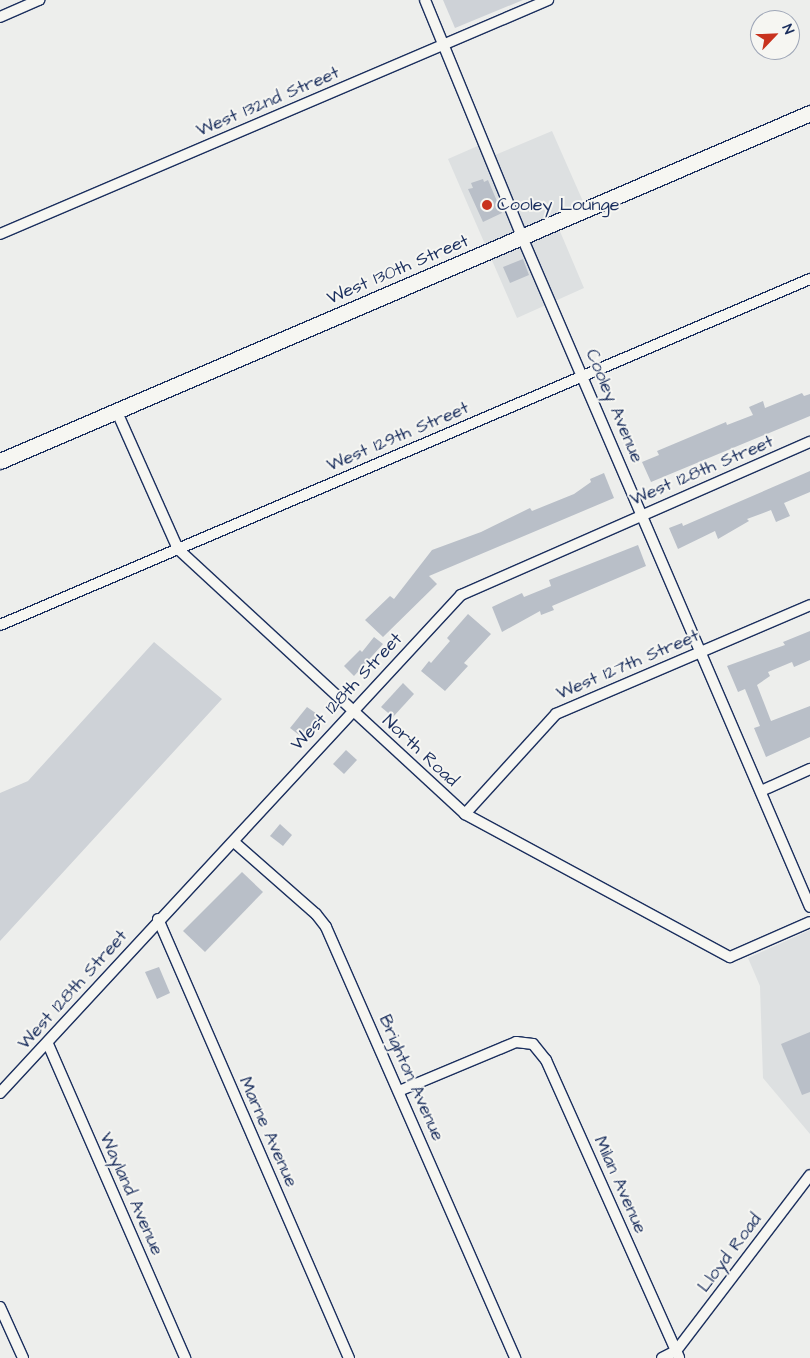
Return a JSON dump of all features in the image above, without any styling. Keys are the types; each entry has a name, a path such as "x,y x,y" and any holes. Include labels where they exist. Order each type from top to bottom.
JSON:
{"main road":[{"name":"West 130th Street","path":"0,461 810,113"}],"street":[{"path":"0,17 39,0"},
{"name":"Cooley Avenue","path":"425,0 522,237 584,375 810,908"},
{"name":"West 132nd Street","path":"0,234 548,0"},
{"name":"West 129th Street","path":"0,625 810,279"},
{"name":"North Road","path":"117,412 178,549 465,814 730,957 810,922"},
{"name":"West 128th Street","path":"0,1093 48,1044 158,920 234,842 351,710 460,594 810,442"},
{"name":"West 127th Street","path":"465,814 556,714 810,605"},
{"path":"761,790 810,769"},
{"name":"Brighton Avenue","path":"234,842 316,914 326,927 514,1358"},
{"name":"Marne Avenue","path":"158,920 349,1358"},
{"name":"Milan Avenue","path":"399,1091 516,1042 533,1044 546,1060 677,1355"},
{"name":"Wayland Avenue","path":"48,1044 185,1358"},
{"name":"Lloyd Road","path":"677,1355 810,1175"},
{"path":"0,1307 23,1358"},
{"path":"662,1358 677,1355"}],"shaded area":[{"path":"443,0 523,0 455,28"},
{"path":"552,131 589,215 559,229 584,288 517,318 448,159 489,141 495,155"},
{"path":"154,642 222,699 0,941 0,793 28,781"},
{"path":"810,930 810,1134 763,1078 760,986 748,958"}],"building":[{"name":"Cooley Lounge","path":"483,179 484,182 488,180 502,213 483,222 468,189 473,188 471,183"},
{"path":"523,259 529,275 510,283 503,267"},
{"path":"802,393 804,396 810,394 810,416 651,482 642,462 659,455 657,451 726,422 727,425 753,415 749,407 763,401 765,408"},
{"path":"810,471 810,492 784,503 790,516 776,522 771,510 747,519 749,521 718,539 715,531 678,549 669,528 682,523 683,526"},
{"path":"604,473 614,498 429,576 437,584 383,637 365,620 390,596 394,599 432,550 481,532 530,508 532,511 574,494 591,482 590,479"},
{"path":"638,545 646,566 552,606 554,610 541,615 540,611 502,632 492,607 522,593 524,597 551,586 549,580"},
{"path":"468,614 491,634 464,663 468,666 445,691 421,671 429,661 431,663 450,641 447,638"},
{"path":"810,631 810,660 794,667 792,662 768,672 770,676 757,685 771,721 810,706 810,737 766,757 754,728 760,726 745,689 738,692 727,666 785,645 783,642"},
{"path":"374,637 383,644 354,676 344,666 360,650 362,652"},
{"path":"403,683 414,694 393,717 381,707"},
{"path":"307,707 320,716 303,738 290,728"},
{"path":"346,750 357,760 344,774 333,764"},
{"path":"280,824 292,835 283,846 270,836"},
{"path":"242,872 263,892 205,952 183,931"},
{"path":"159,967 170,993 157,999 145,972"},
{"path":"810,1032 810,1092 802,1095 781,1044"}],"place":[{"name":"Cooley Lounge","path":"487,205"}]}
